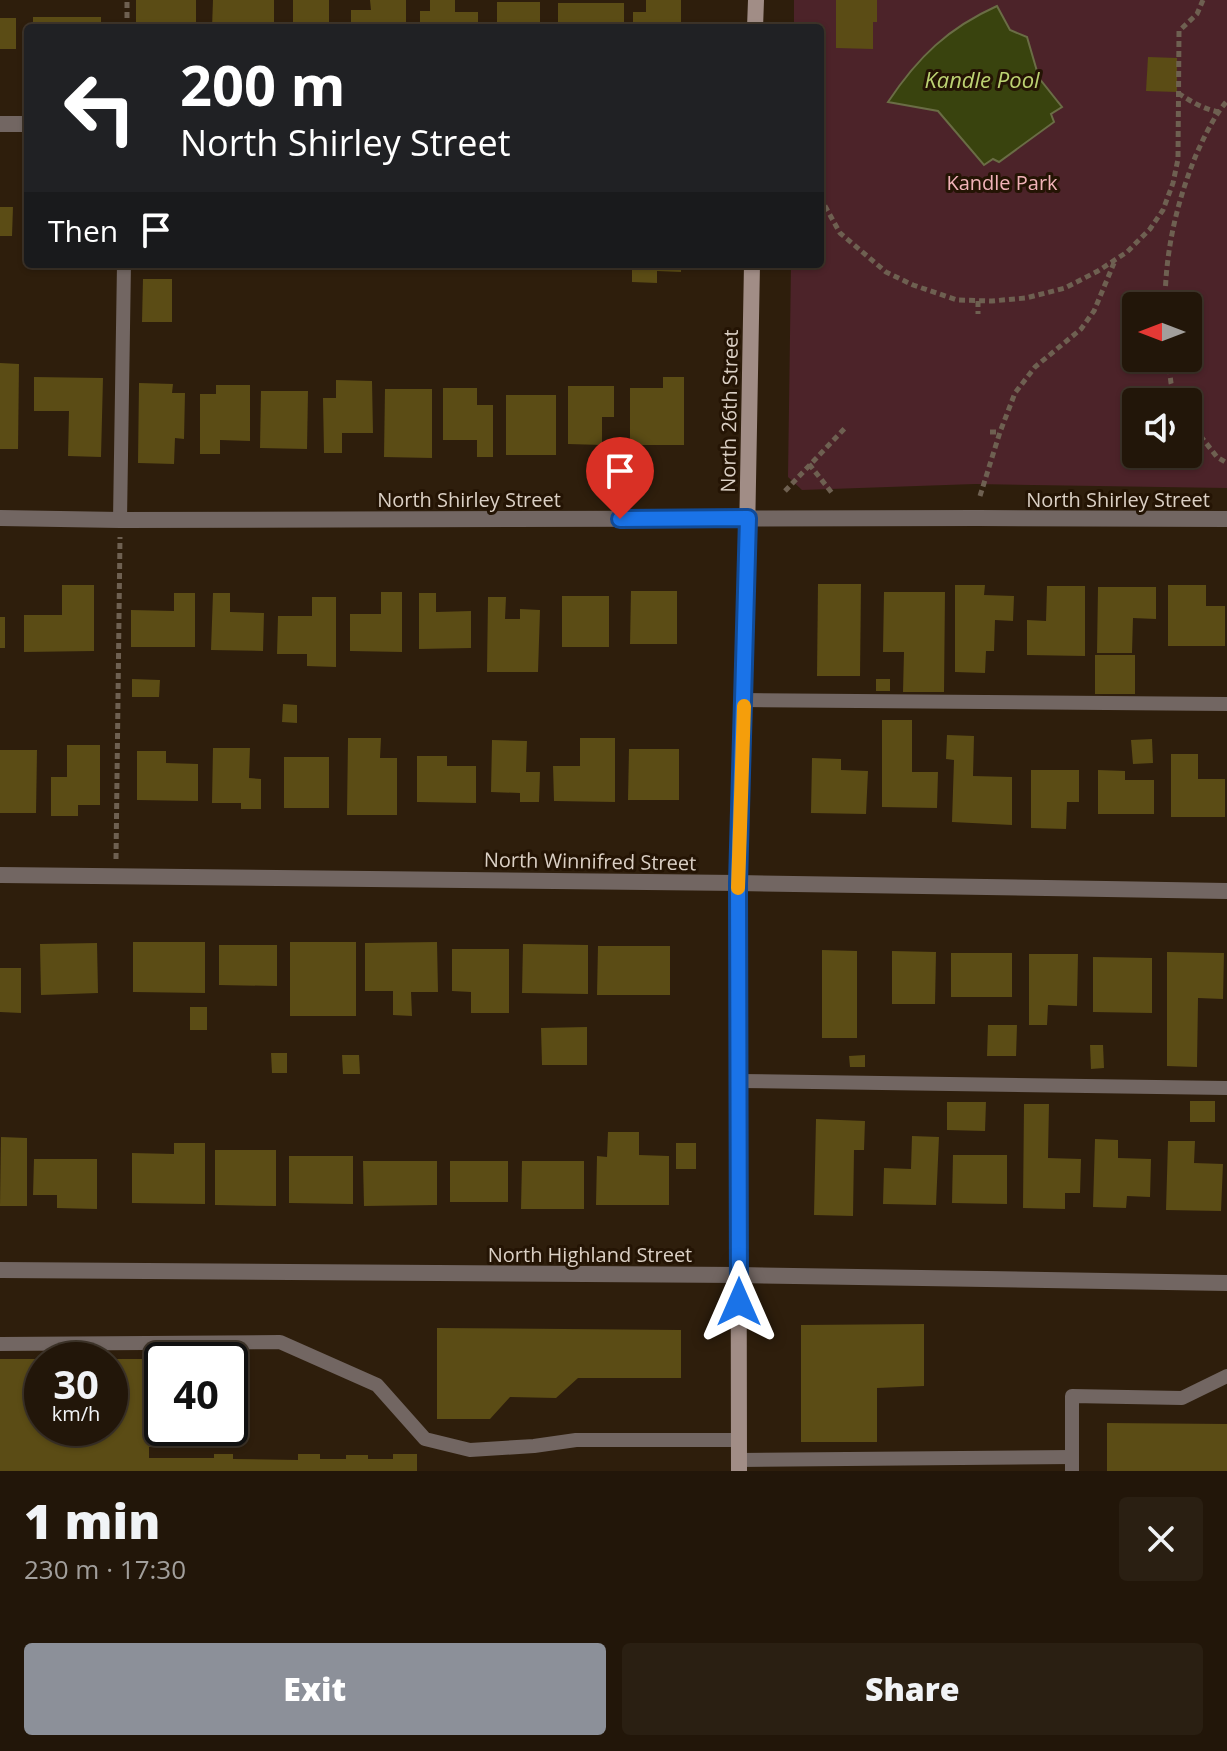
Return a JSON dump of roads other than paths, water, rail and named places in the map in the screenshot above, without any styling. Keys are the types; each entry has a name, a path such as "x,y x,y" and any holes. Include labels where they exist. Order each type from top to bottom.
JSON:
{"street":[{"path":"755,24 756,0"},
{"path":"0,124 24,124"},
{"name":"North 26th Street","path":"739,1466 738,883 752,268"},
{"name":"North Shirley Street","path":"0,518 1227,519"},
{"name":"North Winnifred Street","path":"0,875 1227,891"},
{"name":"North Highland Street","path":"0,1270 739,1275 1227,1283"}],"lane":[{"path":"120,520 124,268"},
{"path":"744,700 1227,704"},
{"path":"739,1081 1227,1088"},
{"path":"0,1344 280,1342 377,1385 425,1439 470,1450 576,1440 739,1440"},
{"path":"739,1466 1072,1464 1072,1396 1182,1398 1227,1376"}],"water":[{"name":"Kandle Pool","path":"997,6 1010,30 1027,37 1039,78 1062,107 1051,114 1054,122 999,162 993,159 984,165 938,111 888,102 935,45"}],"park label":[{"name":"Kandle Park","path":"1002,182"}]}
